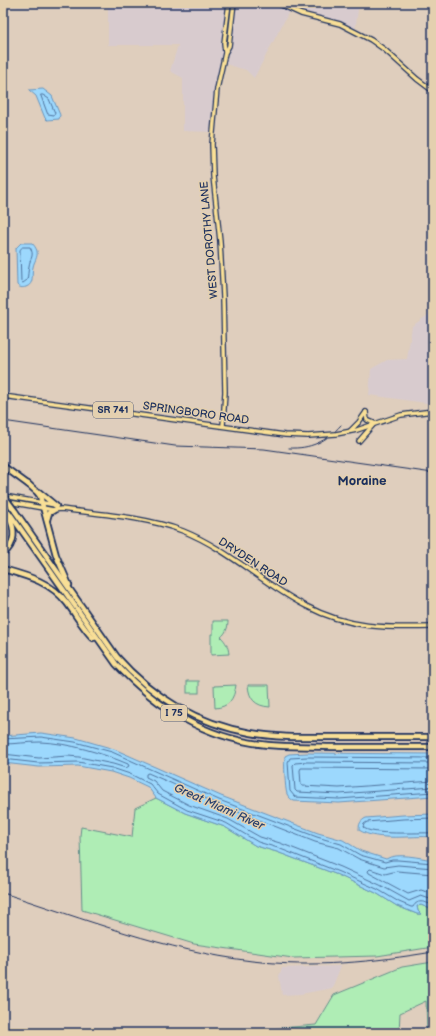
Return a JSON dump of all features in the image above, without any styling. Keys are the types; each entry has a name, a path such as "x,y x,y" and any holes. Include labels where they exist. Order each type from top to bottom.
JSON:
{"highway":[{"path":"3,466 28,484 55,508 48,515 48,524"},
{"path":"28,484 38,493 63,574 81,608"},
{"name":"I 75","path":"3,495 81,608 117,657 136,678 162,698 176,706 213,724 238,731 280,736 433,737"},
{"path":"3,554 10,547 14,535 13,524 4,506"},
{"name":"I 75","path":"4,506 104,649 132,681 161,705 194,724 215,733 235,739 261,744 288,746 433,747"},
{"path":"3,569 32,577 52,588 66,602 89,634 104,649"}],"main road":[{"name":"WEST DOROTHY LANE","path":"223,426 225,392 223,297 220,241 213,176 212,144 216,97 225,53 224,42 229,3"},
{"name":"WEST DOROTHY LANE","path":"225,53 229,46 234,3"},
{"path":"277,3 300,14 340,24 371,40 433,91"},
{"name":"SPRINGBORO ROAD","path":"3,396 292,435 308,436 336,434 349,432 375,424"},
{"name":"SR 741","path":"375,424 402,415 433,410"},
{"path":"349,432 366,412 367,420 375,424 359,441"},
{"name":"DRYDEN ROAD","path":"3,495 42,506 147,521 183,532 218,549 299,602 337,619 359,625 380,628 433,627"},
{"name":"DRYDEN ROAD","path":"4,506 42,506"}],"shaded area":[{"path":"91,3 359,3 355,31 290,10 254,78 246,70 222,63 213,132 183,131 183,78 170,71 178,45 108,45 108,6"},
{"path":"433,303 433,404 369,395 371,369 387,360 407,359 412,326 431,313"},
{"path":"341,966 332,988 301,994 282,995 279,976 282,968"}],"green space":[{"path":"213,621 228,621 228,626 221,637 226,644 229,654 211,655 211,634 213,634"},
{"path":"187,681 199,681 199,693 187,693"},
{"path":"236,685 234,694 230,701 224,706 215,708 214,686"},
{"path":"248,685 269,685 270,707 260,705 251,698"},
{"path":"156,798 185,813 225,827 256,846 277,852 338,875 376,893 397,906 417,914 421,914 418,911 417,906 421,905 433,910 433,947 377,956 293,958 194,944 82,910 81,827 132,837 135,808"},
{"path":"433,962 433,1033 427,1033 426,1001 400,1013 399,1033 224,1033 316,1025 334,995 402,967"}],"water":[{"path":"43,89 52,96 60,115 59,119 47,120 36,96 29,90"},
{"path":"21,243 32,243 37,251 31,284 22,288 17,285 16,248"},
{"name":"Great Miami River","path":"41,733 76,738 114,749 221,796 318,833 343,840 361,851 386,859 402,856 433,860 433,910 421,905 417,906 418,911 421,914 417,914 397,906 376,893 338,875 277,852 256,846 225,827 185,813 156,798 148,787 129,778 111,772 78,766 39,767 3,763 3,736"},
{"path":"289,754 433,754 433,796 339,803 294,801 290,798 286,791 285,756"},
{"path":"433,814 433,837 385,837 367,834 359,830 360,823 366,818"}],"railway":[{"path":"3,421 175,446 264,449 433,473"},
{"path":"289,448 311,446 330,436 341,425"},
{"path":"3,893 157,942 188,950 252,961 298,964 343,963 388,959 433,952"}],"district":[{"name":"Moraine","path":"362,481"}]}
